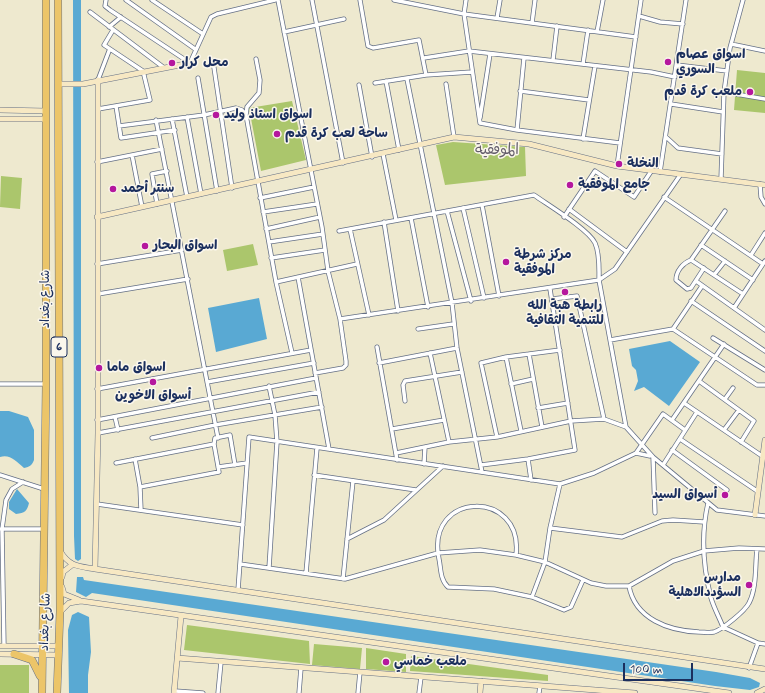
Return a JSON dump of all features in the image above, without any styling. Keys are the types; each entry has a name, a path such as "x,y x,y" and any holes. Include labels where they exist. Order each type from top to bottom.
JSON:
{"highway":[{"name":"شارع بغداد","path":"42,693 46,384 46,0"},
{"name":"شارع بغداد","path":"57,693 57,655 60,612 58,0"},
{"path":"14,654 32,660 42,680"}],"street":[{"path":"106,0 105,6 190,63"},
{"path":"126,0 195,50"},
{"path":"152,0 203,34"},
{"path":"190,63 211,17 217,14 276,0 284,32 320,217 328,271 340,319 346,365 343,368 315,373"},
{"path":"312,0 343,163"},
{"path":"360,0 370,48 419,40 424,58 426,75"},
{"path":"394,0 464,14 588,30 636,38"},
{"path":"466,0 464,14 480,123"},
{"path":"497,18 500,0"},
{"path":"532,23 536,0"},
{"path":"597,32 603,0"},
{"path":"616,166 641,0"},
{"path":"660,172 686,0"},
{"path":"721,179 724,92 731,44 743,0"},
{"path":"90,12 163,67"},
{"path":"639,16 660,22 683,24"},
{"path":"98,109 150,100 143,71 104,46 111,29 121,17"},
{"path":"284,32 344,18"},
{"path":"553,60 557,26"},
{"path":"583,64 588,30"},
{"path":"731,44 765,51"},
{"path":"95,569 98,433 98,80 109,50"},
{"path":"424,58 469,52 553,60 675,77"},
{"path":"480,123 490,54"},
{"path":"517,130 524,58"},
{"path":"256,59 260,80 259,93 247,107 246,115 276,282 292,353"},
{"path":"213,61 232,188"},
{"path":"58,84 83,84 163,67 190,63"},
{"path":"677,65 727,71"},
{"path":"583,139 595,66"},
{"path":"375,83 426,75 472,72"},
{"path":"198,78 217,191"},
{"path":"407,79 452,303 453,324 457,348 482,472"},
{"path":"386,81 399,151"},
{"path":"446,84 454,137"},
{"path":"359,85 372,157"},
{"path":"520,91 589,100"},
{"path":"724,92 765,99"},
{"path":"671,104 723,112"},
{"path":"116,106 120,138 174,130"},
{"path":"119,126 156,120 204,115 236,108 242,110 246,115"},
{"path":"0,110 46,111"},
{"path":"187,117 202,194"},
{"path":"0,119 46,119"},
{"path":"172,119 187,198"},
{"path":"156,120 218,438"},
{"path":"480,123 517,130 620,143"},
{"path":"97,217 311,171 454,137 529,144 616,166 763,184 761,197 765,204"},
{"path":"666,137 678,148 722,154"},
{"path":"97,162 162,149"},
{"path":"383,154 396,220"},
{"path":"132,155 142,207"},
{"path":"564,217 595,171 634,197 652,170"},
{"path":"157,204 152,174 167,171"},
{"path":"340,319 471,301 599,280 615,269 681,174"},
{"path":"260,198 314,187"},
{"path":"339,230 534,195 586,232 595,243 599,262 599,280 626,427"},
{"path":"664,197 764,263 734,308"},
{"path":"263,212 317,204"},
{"path":"482,205 499,296"},
{"path":"463,208 484,298"},
{"path":"569,209 627,252"},
{"path":"447,211 471,301"},
{"path":"704,268 691,288 687,289 676,280 676,275 684,263 691,260 725,211"},
{"path":"266,229 320,217"},
{"path":"411,218 428,307"},
{"path":"384,222 398,311"},
{"path":"350,228 369,315"},
{"path":"751,255 765,233"},
{"path":"269,242 323,234"},
{"path":"701,245 753,280"},
{"path":"97,264 182,250"},
{"path":"272,258 325,250"},
{"path":"691,260 743,294"},
{"path":"714,275 725,261"},
{"path":"276,282 357,264"},
{"path":"298,277 329,449"},
{"path":"98,294 188,279"},
{"path":"696,281 765,330"},
{"path":"673,329 702,286"},
{"path":"481,465 528,459 575,450 550,288"},
{"path":"552,298 577,296 604,420"},
{"path":"691,301 765,350"},
{"path":"418,329 453,324"},
{"path":"610,340 673,329 758,385 765,385"},
{"path":"713,338 765,370"},
{"path":"672,420 724,344"},
{"path":"377,348 397,460"},
{"path":"379,363 457,348"},
{"path":"97,389 311,350"},
{"path":"497,436 481,363 506,357 560,350"},
{"path":"430,353 449,442"},
{"path":"529,354 542,427"},
{"path":"506,357 521,431"},
{"path":"207,382 314,363"},
{"path":"405,401 402,386 404,382 462,372"},
{"path":"97,420 210,397 316,378"},
{"path":"511,384 533,379"},
{"path":"699,381 754,420 741,442"},
{"path":"0,384 46,384"},
{"path":"269,386 275,415 277,442 269,568"},
{"path":"725,400 732,388"},
{"path":"98,433 319,392"},
{"path":"538,408 568,403"},
{"path":"684,403 762,456"},
{"path":"152,438 215,425 322,407"},
{"path":"724,430 739,410"},
{"path":"663,465 697,412"},
{"path":"636,453 663,414 685,430"},
{"path":"115,417 118,430"},
{"path":"392,429 444,420"},
{"path":"396,453 449,442 497,436 571,421 604,420 626,427 653,457 717,510 765,516"},
{"path":"140,487 219,472 214,439 230,435 235,465"},
{"path":"238,590 249,438 560,484 594,473 636,453 643,453 653,457"},
{"path":"680,438 757,491"},
{"path":"755,515 765,440"},
{"path":"116,463 214,444"},
{"path":"424,464 425,447"},
{"path":"306,573 317,448"},
{"path":"672,450 728,490"},
{"path":"653,457 655,513"},
{"path":"135,459 140,487 141,510"},
{"path":"528,459 531,480"},
{"path":"218,467 247,463"},
{"path":"347,539 384,520 443,466"},
{"path":"0,474 45,489"},
{"path":"314,475 416,490"},
{"path":"343,579 353,481"},
{"path":"23,482 12,489 6,500 1,529 2,646 58,646"},
{"path":"532,597 544,562 560,484"},
{"path":"708,503 704,522 704,551 711,599 723,626 758,644 765,644"},
{"path":"97,504 243,525"},
{"path":"516,555 517,540 510,524 499,513 478,506 462,508 445,520 438,534 438,553 443,583 448,587 494,589 532,597 564,610 571,607 583,580"},
{"path":"550,528 622,537 662,521 673,520 704,522"},
{"path":"1,529 44,529"},
{"path":"240,564 343,579 438,553 480,550 516,555 544,562 583,580 606,586 629,586 673,562 704,551 739,548 765,549"},
{"path":"59,549 67,562 72,565 95,569 749,668 765,669"},
{"path":"629,586 631,598 637,607 651,619 670,628 688,631 714,632 745,608 749,602 752,594 757,549"},
{"path":"72,565 63,572 61,585 63,591 69,598 81,601 728,693"},
{"path":"60,612 69,603 81,601"},
{"path":"181,616 175,692 203,693"},
{"path":"749,668 758,644"},
{"path":"0,654 57,655"},
{"path":"177,658 481,681 603,692 635,693"},
{"path":"218,693 221,662"},
{"path":"299,693 300,668"},
{"path":"358,693 360,672"},
{"path":"419,693 421,677"},
{"path":"480,693 481,681"},
{"path":"539,693 540,686"},
{"path":"757,693 765,689"}],"green space":[{"name":"ملعب كرة قدم","path":"737,70 765,73 765,113 734,110"},
{"name":"ساحة لعب كرة قدم","path":"292,101 306,160 261,171 249,108"},
{"path":"453,142 525,147 526,176 445,185 436,145"},
{"path":"1,176 22,178 20,209 0,207"},
{"path":"253,244 258,265 227,271 223,250"},
{"path":"187,625 309,641 310,664 184,650"},
{"path":"314,644 362,648 360,669 312,665"},
{"name":"ملعب خماسي","path":"366,648 406,654 406,672 366,669"},
{"path":"411,656 548,675 548,681 410,671"},
{"path":"0,665 29,665 29,693 0,693"}],"water":[{"path":"73,0 81,0 81,559 78,561 75,559 74,536"},
{"path":"259,298 267,339 216,352 208,308"},
{"path":"670,341 700,362 669,406 644,387 634,391 638,381 636,370 632,366 629,349"},
{"path":"0,411 9,411 28,417 34,430 34,460 29,466 24,468 10,457 0,457"},
{"path":"17,489 29,503 25,511 16,514 9,509 9,502"},
{"path":"77,577 83,577 84,580 716,672 750,678 760,683 759,687 750,690 715,686 92,593 86,597 76,592"},
{"path":"78,612 89,617 91,652 88,675 88,693 69,693 68,630 72,615"}],"place":[{"name":"اسواق عصام السوري","path":"668,62"},
{"name":"محل كرار","path":"172,63"},
{"name":"ملعب كرة قدم","path":"750,92"},
{"name":"اسواق استاذ وليد","path":"216,115"},
{"name":"ساحة لعب كرة قدم","path":"277,134"},
{"name":"النخلة","path":"619,164"},
{"name":"جامع الموفقية","path":"570,185"},
{"name":"سنتر أحمد","path":"113,189"},
{"name":"اسواق البحار","path":"145,246"},
{"name":"مركز شرطة الموفقية","path":"506,262"},
{"name":"رابطة هبة الله للتنمية الثقافية","path":"565,292"},
{"name":"اسواق ماما","path":"99,368"},
{"name":"أسواق الاخوين","path":"153,382"},
{"name":"أسواق السيد","path":"725,495"},
{"name":"مدارس السؤددالاهلية","path":"749,585"},
{"name":"ملعب خماسي","path":"386,662"}],"district":[{"name":"الموفقية","path":"497,151"}]}
